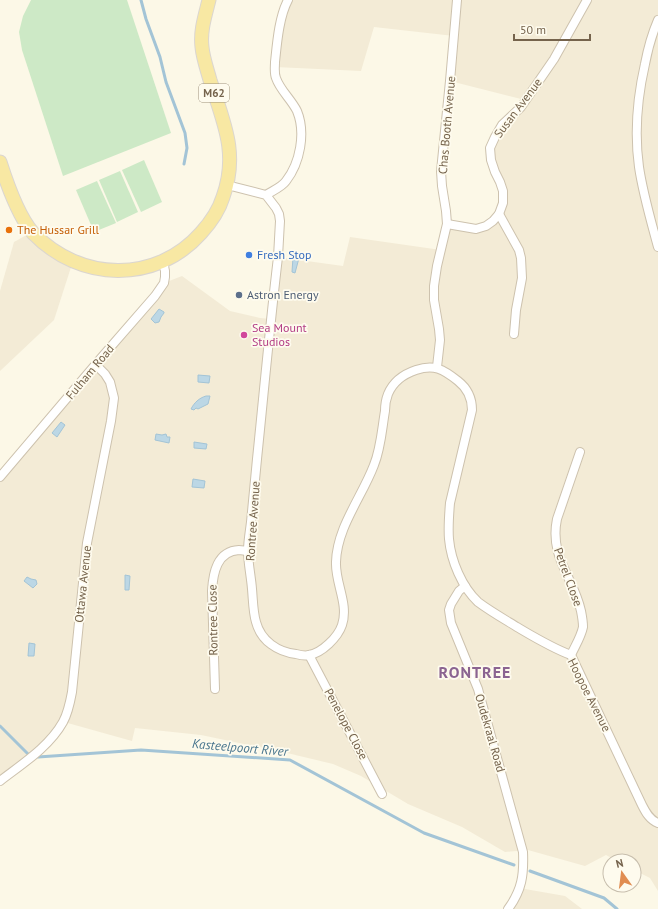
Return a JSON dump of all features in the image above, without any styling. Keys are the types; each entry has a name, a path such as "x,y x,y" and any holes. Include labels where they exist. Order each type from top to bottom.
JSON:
{"main road":[{"name":"M62","path":"0,162 4,187 32,232 47,246 73,262 101,270 117,271 138,269 163,261 185,248 194,241 216,213 227,185 230,163 228,138 202,49 201,33 209,0"}],"street":[{"path":"227,185 266,195 285,182 294,168 302,139 300,124 296,111 275,77 278,32 288,0"},
{"name":"Chas Booth Avenue","path":"437,367 440,329 434,300 434,286 447,224 442,186 442,171 457,0"},
{"name":"Susan Avenue","path":"499,214 503,203 503,191 491,160 490,148 502,125 521,107 554,59 587,0"},
{"path":"658,20 651,38 642,77 636,121 639,167 658,247"},
{"name":"Rontree Avenue","path":"266,195 276,208 280,221 278,257 248,551 256,621 260,632 271,645 278,650 288,653 309,655"},
{"path":"447,224 476,229 486,226 494,221 499,214 519,250 521,258 522,278 516,310 514,334"},
{"name":"Fulham Road","path":"0,477 155,296 164,283 166,271 163,261"},
{"name":"Ottawa Avenue","path":"0,781 50,740 64,722 69,708 72,692 87,544 111,421 114,398 110,382 105,374 96,365"},
{"path":"309,655 333,640 338,634 343,623 344,612 336,564 338,548 343,529 375,464 387,396 391,388 405,374 422,368 437,367 459,382 466,389 472,403 472,410 450,502 449,516 449,540 451,551 459,575 465,586"},
{"name":"Petrel Close","path":"571,655 581,633 583,625 582,617 577,598 558,556 555,529 580,452"},
{"name":"Rontree Close","path":"214,689 213,577 222,556 229,552 239,550 248,551"},
{"name":"Hoopoe Avenue","path":"465,586 478,602 498,616 552,647 571,655 647,815 658,823"},
{"name":"Oudekraal Road","path":"465,586 459,591 451,604 449,610 451,623 478,689 523,852 524,868 518,893 508,909"},
{"name":"Penelope Close","path":"309,655 382,794"}],"shaded area":[{"path":"288,0 658,0 658,891 650,878 642,874 642,853 602,853 602,857 585,866 528,850 505,852 462,827 408,804 361,776 333,764 201,735 135,728 132,741 64,722 57,732 0,781 0,477 164,283 182,276 230,311 271,319 278,257 343,266 350,237 441,250 447,228 486,226 503,203 491,160 495,137 525,100 450,81 454,36 374,27 361,71 275,67"},
{"path":"32,232 73,261 54,320 0,371 0,291 14,242"},
{"path":"520,884 525,889 565,896 582,909 508,909"}],"green space":[{"path":"31,0 127,0 171,133 63,176 22,50 19,32 23,16"},
{"path":"144,160 162,202 141,212 122,170"},
{"path":"120,171 138,212 117,222 99,180"},
{"path":"97,181 116,223 94,232 76,190"}],"water":[{"path":"293,257 299,258 295,273 292,272"},
{"path":"159,309 164,313 159,322 155,323 151,319"},
{"path":"198,375 210,376 209,383 198,382"},
{"path":"206,396 210,396 208,404 198,409 191,409 197,401"},
{"path":"61,422 65,425 57,437 52,433"},
{"path":"156,434 166,434 167,437 170,437 169,443 155,440"},
{"path":"194,442 207,444 206,449 194,448"},
{"path":"193,479 205,481 204,488 192,487"},
{"path":"125,575 130,576 129,590 125,590"},
{"path":"27,577 36,580 37,584 33,588 24,581"},
{"path":"29,643 35,644 34,656 28,656"}],"waterway":[{"path":"141,0 146,19 160,57 166,82 185,133 187,148 184,164"},
{"name":"Kasteelpoort River","path":"0,726 28,754"},
{"name":"Kasteelpoort River","path":"38,757 141,750 290,760 424,833 514,865"},
{"name":"Kasteelpoort River","path":"530,871 604,898 617,909"}],"place":[{"name":"The Hussar Grill","path":"9,230"},
{"name":"Fresh Stop","path":"249,255"},
{"name":"Astron Energy","path":"239,295"},
{"name":"Sea Mount Studios","path":"244,335"}],"district":[{"name":"RONTREE","path":"475,672"}]}
